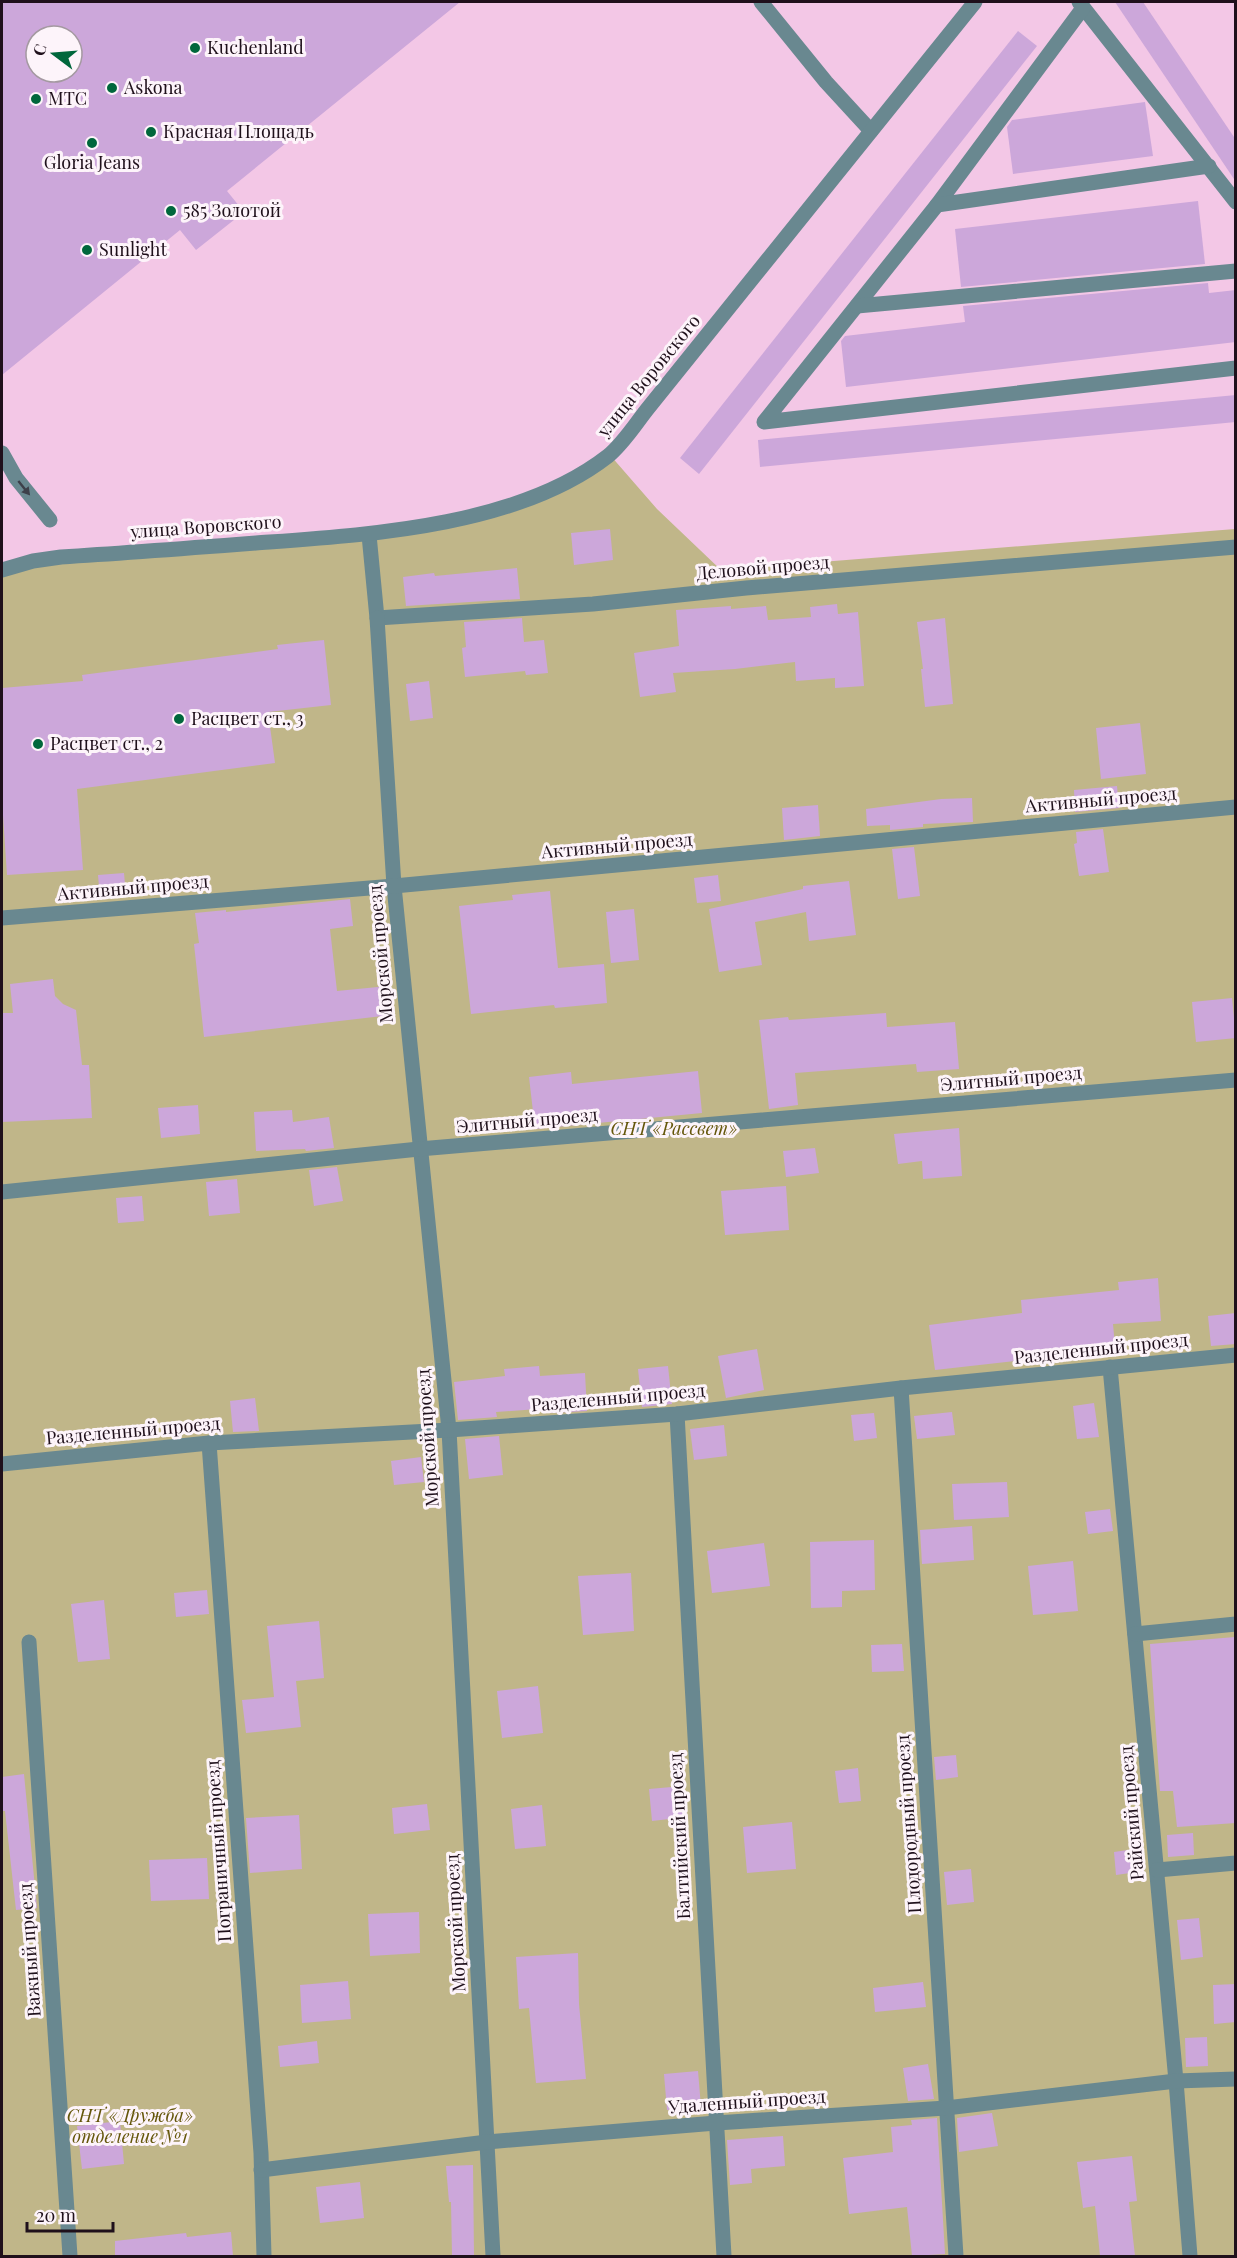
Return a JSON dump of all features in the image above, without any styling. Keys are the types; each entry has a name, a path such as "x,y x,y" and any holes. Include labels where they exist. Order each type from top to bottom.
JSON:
{"street":[{"path":"761,2 826,82 871,131"},
{"name":"улица Воровского","path":"2,570 33,561 61,557 369,535 461,518 536,496 577,477 610,454 975,2"},
{"path":"1236,202 1081,5 937,205 764,422 1236,368"},
{"path":"937,205 1209,166"},
{"path":"857,306 1236,271"},
{"path":"2,453 16,478 50,520"},
{"path":"369,535 377,618"},
{"name":"Деловой проезд","path":"377,618 593,604 793,584 1236,547"},
{"name":"Морской проезд","path":"377,618 394,886 449,1430 493,2256"},
{"name":"Активный проезд","path":"2,918 394,886 1236,807"},
{"name":"Элитный проезд","path":"2,1192 419,1149 1236,1080"},
{"name":"Разделенный проезд","path":"2,1464 210,1443 449,1430 677,1414 901,1388 1236,1355"},
{"name":"Райский проезд","path":"1110,1367 1190,2256"},
{"name":"Плодородный проезд","path":"901,1388 956,2256"},
{"name":"Балтийский проезд","path":"677,1414 724,2256"},
{"name":"Пограничный проезд","path":"210,1443 261,2170 264,2256"},
{"path":"1135,1634 1236,1624"},
{"name":"Важный проезд","path":"29,1642 70,2256"},
{"path":"1157,1870 1236,1863"},
{"name":"Удаленный проезд","path":"261,2170 487,2142 716,2123 946,2108 1176,2081 1236,2079"}],"green space":[{"name":"СНТ «Рассвет»","path":"610,455 657,509 721,570 1235,529 1235,2256 2,2256 2,570 33,561 369,535 536,497"}],"building":[{"name":"Красная Площадь","path":"2,2 460,2 227,191 244,212 196,250 180,230 2,375"},
{"path":"1115,2 1143,2 1236,140 1236,182"},
{"path":"1018,31 1037,46 699,474 680,458"},
{"path":"1145,102 1153,156 1013,174 1007,127 1012,120"},
{"path":"1198,201 1205,264 961,287 955,229"},
{"path":"1208,283 1209,293 1236,290 1236,342 846,387 841,341 845,336 965,322 963,306"},
{"path":"1236,395 1236,422 760,467 758,440"},
{"path":"610,529 613,560 574,565 571,533"},
{"path":"517,568 520,599 406,606 403,577"},
{"path":"837,604 838,614 858,612 864,686 835,688 835,678 796,681 795,662 673,673 676,692 640,697 634,653 679,646 676,610 766,606 768,620 811,617 810,607"},
{"path":"522,618 524,642 544,640 548,673 526,675 525,671 465,677 462,648 466,647 464,622"},
{"path":"945,618 953,704 925,707 917,622"},
{"path":"324,640 331,705 268,712 275,763 77,789 83,870 7,875 2,800 2,688 83,681 82,675 278,649 277,645"},
{"path":"429,681 433,718 410,721 406,684"},
{"path":"1140,723 1146,774 1101,779 1096,728"},
{"path":"1117,786 1119,808 1075,812 1074,790"},
{"path":"972,798 973,822 923,824 923,827 890,830 890,825 867,826 866,809 941,799"},
{"path":"818,805 820,836 784,840 782,808"},
{"path":"1103,829 1109,872 1079,876 1074,844 1077,843 1076,832"},
{"path":"914,847 920,896 898,899 892,849"},
{"path":"124,873 126,896 100,898 98,875"},
{"path":"718,875 721,901 697,903 694,878"},
{"path":"849,881 856,935 809,941 806,912 755,922 762,965 719,972 709,909 803,889 803,886"},
{"path":"550,891 558,968 604,964 607,1003 555,1008 554,1005 471,1014 459,906 513,900 512,895"},
{"path":"350,899 353,926 330,929 337,991 388,986 391,1015 204,1037 194,944 199,943 195,913"},
{"path":"634,909 639,960 611,963 606,912"},
{"path":"53,979 55,996 63,1004 76,1010 82,1065 89,1065 92,1118 2,1122 2,1013 13,1013 10,984"},
{"path":"1232,998 1236,1038 1196,1042 1192,1002"},
{"path":"886,1013 887,1027 955,1022 959,1069 917,1072 916,1064 795,1073 798,1105 769,1109 759,1020"},
{"path":"698,1071 702,1113 535,1129 529,1077 571,1072 572,1084"},
{"path":"198,1105 200,1134 161,1138 158,1108"},
{"path":"292,1110 293,1122 329,1117 334,1148 306,1151 305,1149 256,1151 254,1112"},
{"path":"959,1128 962,1176 923,1179 922,1161 898,1164 894,1134"},
{"path":"815,1148 819,1173 786,1177 783,1151"},
{"path":"337,1167 343,1201 314,1206 309,1170"},
{"path":"237,1179 240,1213 209,1216 206,1182"},
{"path":"786,1186 789,1230 725,1235 721,1191"},
{"path":"142,1196 144,1221 118,1223 116,1198"},
{"path":"1158,1278 1161,1321 1113,1324 1115,1346 1014,1356 1015,1361 935,1370 929,1325 1022,1313 1021,1300 1119,1290 1118,1282"},
{"path":"1236,1313 1236,1344 1211,1346 1208,1316"},
{"path":"757,1349 764,1390 726,1398 718,1356"},
{"path":"539,1366 540,1376 585,1373 587,1411 551,1413 551,1408 496,1412 497,1417 458,1420 454,1382 505,1376 504,1369"},
{"path":"668,1366 672,1404 642,1407 638,1369"},
{"path":"255,1398 259,1431 233,1432 230,1401"},
{"path":"1094,1403 1099,1437 1077,1439 1073,1406"},
{"path":"952,1412 955,1435 917,1439 914,1416"},
{"path":"874,1413 877,1438 854,1441 851,1415"},
{"path":"724,1425 727,1456 694,1460 690,1429"},
{"path":"499,1436 503,1475 469,1479 465,1439"},
{"path":"421,1457 424,1482 394,1485 391,1461"},
{"path":"1007,1482 1009,1517 954,1520 952,1484"},
{"path":"1110,1509 1113,1531 1088,1534 1085,1512"},
{"path":"972,1526 974,1560 922,1564 920,1530"},
{"path":"874,1540 875,1590 842,1591 842,1607 811,1608 810,1542"},
{"path":"764,1543 770,1586 712,1593 707,1551"},
{"path":"1073,1561 1078,1611 1033,1615 1028,1566"},
{"path":"631,1573 634,1631 583,1635 578,1576"},
{"path":"207,1590 209,1614 176,1617 174,1593"},
{"path":"104,1600 110,1659 78,1662 71,1604"},
{"path":"319,1621 324,1678 296,1681 301,1727 246,1733 242,1700 274,1697 267,1626"},
{"path":"1235,1637 1236,1823 1177,1827 1173,1791 1160,1791 1150,1644"},
{"path":"902,1644 904,1671 872,1672 871,1645"},
{"path":"538,1686 543,1733 502,1738 497,1691"},
{"path":"956,1755 958,1777 936,1780 934,1757"},
{"path":"858,1768 861,1801 839,1803 835,1771"},
{"path":"24,1774 37,1908 16,1910 5,1811 2,1811 2,1777"},
{"path":"683,1786 687,1817 652,1821 649,1789"},
{"path":"427,1804 430,1830 394,1834 392,1808"},
{"path":"542,1805 546,1846 515,1849 511,1809"},
{"path":"299,1815 302,1869 250,1873 246,1818"},
{"path":"792,1822 796,1869 747,1873 743,1827"},
{"path":"1193,1833 1194,1855 1168,1857 1167,1835"},
{"path":"1141,1848 1144,1871 1116,1875 1114,1852"},
{"path":"207,1858 209,1899 151,1901 149,1860"},
{"path":"971,1869 974,1902 947,1905 944,1872"},
{"path":"419,1912 420,1953 370,1956 368,1914"},
{"path":"1199,1918 1203,1957 1181,1960 1177,1920"},
{"path":"578,1953 579,2004 586,2079 536,2083 529,2008 519,2009 516,1957"},
{"path":"348,1981 351,2019 302,2023 300,1985"},
{"path":"923,1982 926,2007 875,2012 873,1988"},
{"path":"1236,1984 1236,2022 1214,2024 1213,1985"},
{"path":"1207,2037 1208,2066 1186,2067 1185,2038"},
{"path":"317,2041 319,2063 280,2067 278,2046"},
{"path":"928,2064 934,2099 908,2101 903,2068"},
{"path":"698,2071 701,2107 667,2110 664,2074"},
{"path":"992,2113 998,2146 959,2152 957,2118"},
{"path":"937,2118 945,2254 912,2256 907,2207 849,2214 843,2158 893,2152 891,2127 912,2125 911,2120"},
{"path":"120,2121 124,2164 82,2169 77,2126"},
{"path":"783,2136 785,2166 751,2169 752,2183 730,2185 727,2140"},
{"path":"1132,2156 1137,2201 1129,2202 1135,2256 1100,2256 1095,2206 1083,2208 1077,2162"},
{"path":"473,2165 474,2256 452,2256 451,2202 449,2202 446,2166"},
{"path":"360,2182 364,2218 320,2223 316,2187"},
{"path":"231,2232 233,2256 115,2256 115,2241 186,2233 187,2237"}],"place":[{"name":"Kuchenland","path":"195,48"},
{"name":"Askona","path":"112,88"},
{"name":"МТС","path":"36,99"},
{"name":"Красная Площадь","path":"151,132"},
{"name":"Gloria Jeans","path":"92,143"},
{"name":"585 Золотой","path":"171,211"},
{"name":"Sunlight","path":"87,250"},
{"name":"Расцвет ст., 3","path":"179,719"},
{"name":"Расцвет ст., 2","path":"38,744"}],"park label":[{"name":"СНТ «Дружба» отделение №1","path":"130,2126"}]}
